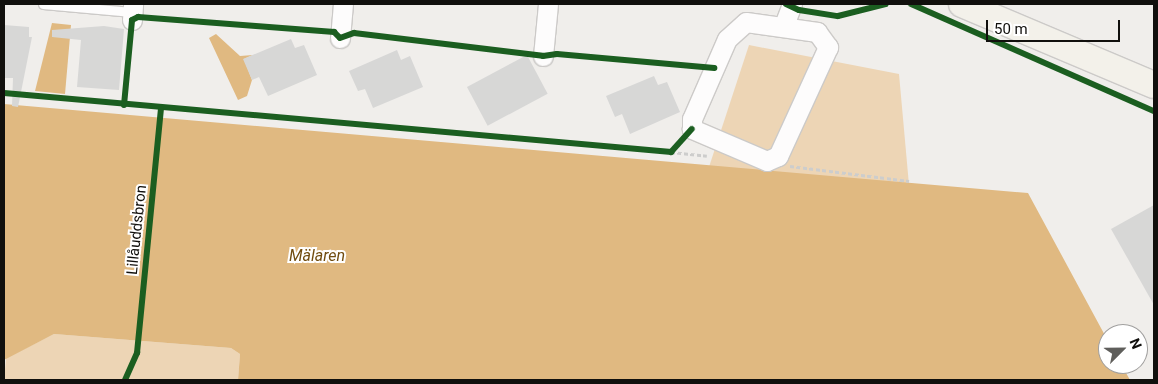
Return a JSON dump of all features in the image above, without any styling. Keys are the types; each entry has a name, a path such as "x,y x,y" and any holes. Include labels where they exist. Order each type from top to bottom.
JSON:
{"main road":[{"path":"962,4 982,9 1154,85"}],"street":[{"path":"340,38 343,4"},
{"path":"543,56 548,4"},
{"path":"784,25 792,4"},
{"path":"746,22 784,25 817,32 828,47 778,156 767,161 692,129 692,119 727,39 746,22"}],"lane":[{"path":"43,4 132,12"}],"path":[{"path":"661,151 671,152 692,129"}],"shaded area":[{"path":"749,45 899,74 909,185 709,167"},
{"path":"54,334 231,348 240,354 238,380 4,380 6,358"}],"water":[{"path":"52,23 71,25 65,94 35,91"},
{"path":"216,34 240,56 253,55 244,59 252,80 247,96 238,100 209,38"},
{"name":"Mälaren","path":"4,104 1028,193 1099,324 1098,374 1127,374 1130,380 238,380 240,354 231,348 54,334 4,360"}],"building":[{"path":"4,25 29,27 29,37 32,37 18,107 12,106 13,78 4,78"},
{"path":"104,26 124,29 119,90 77,87 81,40 52,37 52,30"},
{"path":"291,39 295,48 304,45 317,75 268,96 259,77 252,80 243,59"},
{"path":"397,50 401,60 410,56 423,87 373,108 365,89 358,91 349,71"},
{"path":"527,55 548,94 488,126 467,87"},
{"path":"654,76 658,85 667,82 680,112 630,134 622,114 615,117 606,96"},
{"path":"1154,205 1154,305 1111,229"}],"cycle path":[{"path":"786,4 799,10 838,16 886,4"},
{"path":"911,4 1154,111"},
{"path":"124,105 132,20 138,17 334,32 340,38 354,33 543,56 557,54 714,68"},
{"path":"4,93 671,152 692,129"},
{"name":"Lillåuddsbron","path":"125,380 137,353 161,109"}]}
